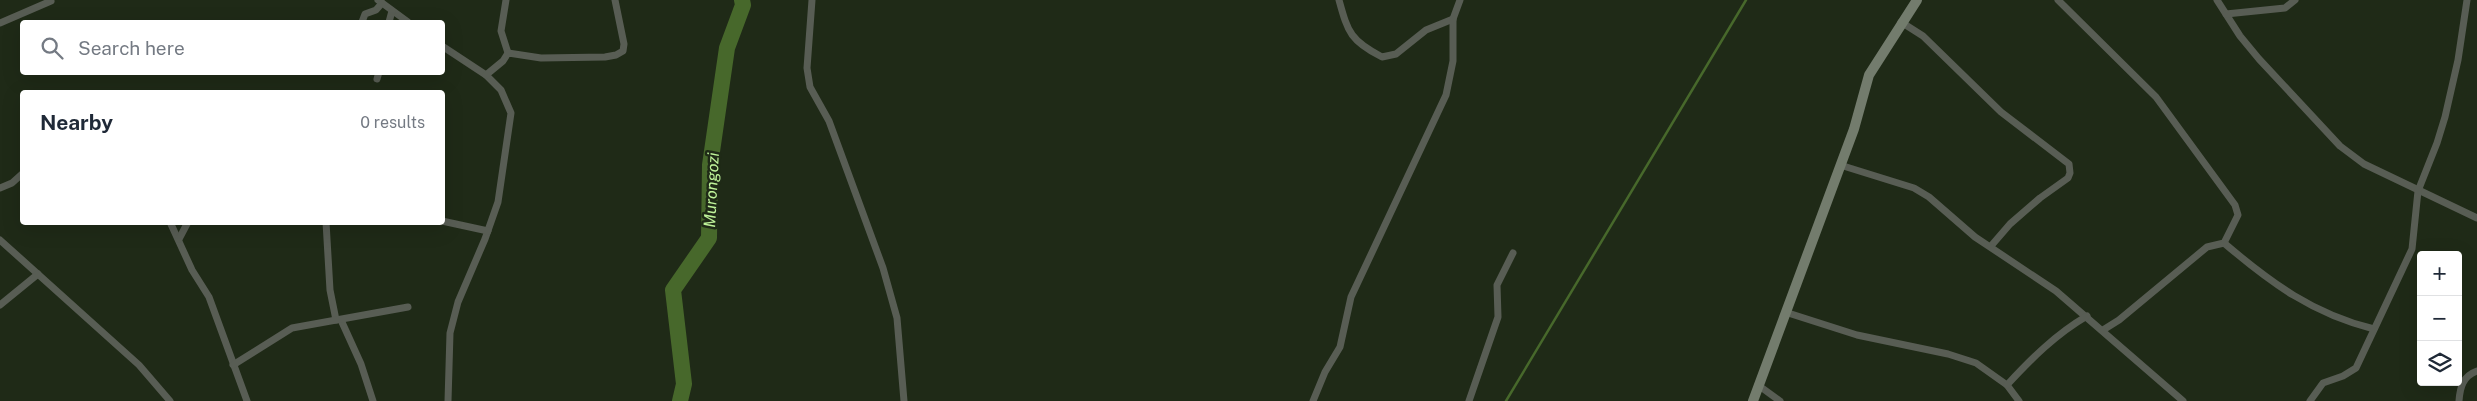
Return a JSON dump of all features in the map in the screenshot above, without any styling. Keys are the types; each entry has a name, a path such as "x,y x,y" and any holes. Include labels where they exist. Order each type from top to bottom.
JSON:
{"street":[{"path":"486,75 503,61 508,53 501,31 506,0"},
{"path":"508,53 541,58 616,56 623,51 624,44 615,0"},
{"path":"812,0 807,68 810,87 829,121 883,268 896,318 904,401"},
{"path":"1339,0 1346,28 1352,37 1362,46 1382,57 1396,54 1426,30 1453,19"},
{"path":"1313,401 1325,372 1340,347 1351,297 1446,95 1453,61 1453,19 1460,0"},
{"path":"1754,401 1758,385 1854,129 1869,75 1901,22 1917,0"},
{"path":"2058,0 2156,97 2235,205 2238,215 2224,243"},
{"path":"2217,0 2259,59 2340,146 2364,164 2477,218"},
{"path":"2226,14 2285,8 2295,0"},
{"path":"2310,401 2322,383 2343,376 2356,368 2412,250 2418,191 2445,117 2458,60 2467,0"},
{"path":"0,23 51,1"},
{"path":"363,20 365,14 376,10 380,2 405,20"},
{"path":"390,20 392,11"},
{"path":"1901,22 1923,36 2001,112 2068,164 2071,169 2068,178 2033,205 1990,246"},
{"path":"445,48 486,75 501,90 511,113 498,202 458,302 450,333 448,401"},
{"path":"1840,165 1922,192 1943,206 1976,237 2035,275 2087,316 2183,401"},
{"path":"0,188 12,184 20,176"},
{"path":"445,221 488,231"},
{"path":"171,225 192,270 209,297 223,331 246,401"},
{"path":"178,239 186,225"},
{"path":"326,225 330,290 338,320 361,364 372,401"},
{"path":"0,240 139,365 170,401"},
{"path":"2224,243 2274,283 2314,308 2345,322 2374,329"},
{"path":"2104,330 2119,320 2207,247 2224,243"},
{"path":"1469,401 1498,317 1497,285 1513,253"},
{"path":"0,305 38,274"},
{"path":"233,365 285,330 408,307"},
{"path":"1785,312 1857,335 1948,354 1976,363 2007,385 2019,401"},
{"path":"2007,385 2051,342 2087,316"},
{"path":"2459,401 2463,382 2467,376 2477,371"},
{"path":"1758,385 1780,401"}],"waterway":[{"name":"Murongozi","path":"680,401 684,384 673,290 709,238 710,165 727,48 743,5 742,0"},
{"path":"1506,401 1746,0"}]}
